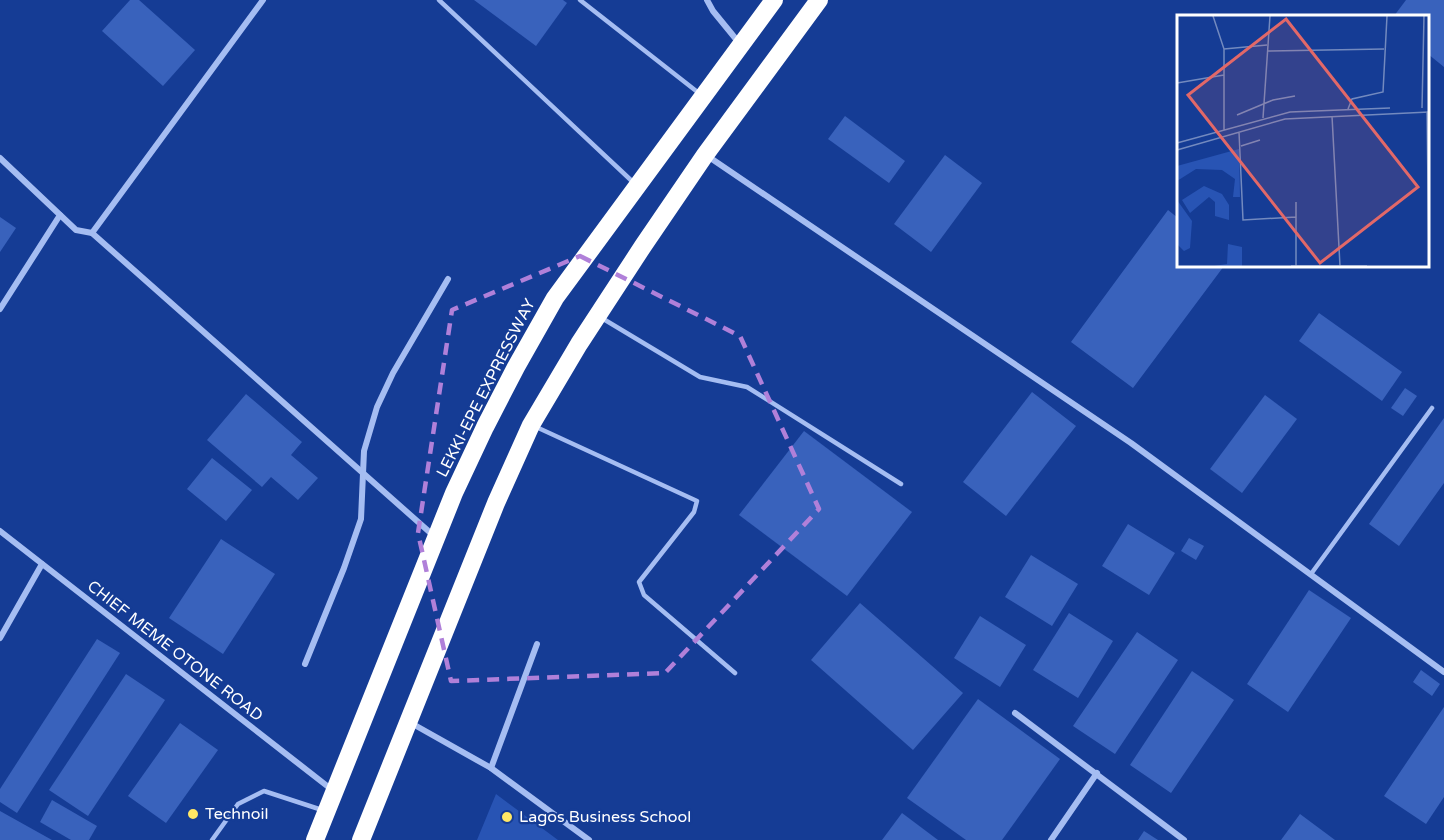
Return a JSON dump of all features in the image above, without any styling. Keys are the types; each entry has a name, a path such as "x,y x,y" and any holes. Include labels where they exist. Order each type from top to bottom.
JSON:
{"highway":[{"name":"LEKKI-EPE EXPRESSWAY","path":"315,840 454,493 485,427 555,298 774,0"},
{"path":"361,840 496,503 531,425 598,316 705,155 819,0"}],"street":[{"path":"92,233 263,0"},
{"path":"707,0 713,11 741,44"},
{"path":"705,155 1131,443 1444,672"},
{"path":"0,158 76,230 92,233 436,538"},
{"path":"0,309 60,215"},
{"path":"305,664 361,519 364,451 377,407 393,373 448,279"},
{"name":"CHIEF MEME OTONE ROAD","path":"0,531 334,792"},
{"path":"0,639 42,564"},
{"path":"491,768 537,644"},
{"path":"1015,713 1184,840"},
{"path":"408,722 491,768 589,840"},
{"path":"1051,840 1097,773"}],"lane":[{"path":"439,0 636,185"},
{"path":"580,0 702,96"},
{"path":"598,316 700,377 747,387 901,483"},
{"path":"1311,574 1432,408"},
{"path":"531,425 697,501 694,512 639,582 640,589 644,595 735,673"},
{"path":"212,840 238,804 264,791 326,812"}],"highlighted area":[{"path":"580,256 740,336 819,509 665,673 451,681 418,533 452,310"}],"shaded area":[{"name":"Lagos Business School","path":"496,794 558,840 477,840"}],"building":[{"path":"130,0 139,0 195,50 163,86 102,31"},
{"path":"474,0 563,0 567,3 536,46"},
{"path":"1406,0 1444,0 1444,67 1429,55 1429,15 1395,15"},
{"path":"845,116 905,161 889,183 828,139"},
{"path":"945,155 982,183 931,252 894,224"},
{"path":"1168,210 1177,217 1177,267 1223,267 1133,388 1071,342"},
{"path":"0,217 16,228 0,252"},
{"path":"1319,313 1402,372 1382,401 1299,341"},
{"path":"1405,388 1417,396 1403,416 1391,408"},
{"path":"1032,392 1076,426 1006,516 963,482"},
{"path":"246,394 302,442 291,455 318,478 298,500 271,477 262,487 207,440"},
{"path":"1265,395 1297,419 1242,493 1210,469"},
{"path":"1444,418 1444,483 1399,546 1369,524"},
{"path":"804,431 912,512 847,596 739,515"},
{"path":"212,458 252,490 226,521 187,489"},
{"path":"1128,524 1175,553 1149,595 1102,566"},
{"path":"1189,538 1204,546 1196,560 1181,551"},
{"path":"221,539 275,574 223,654 169,618"},
{"path":"1031,555 1078,584 1052,626 1005,597"},
{"path":"1309,590 1351,618 1288,712 1247,684"},
{"path":"860,603 963,693 913,750 811,660"},
{"path":"1069,613 1113,641 1078,698 1033,670"},
{"path":"980,616 1026,645 1000,687 954,658"},
{"path":"1137,632 1178,660 1115,754 1073,726"},
{"path":"97,639 120,653 17,813 0,802 0,789"},
{"path":"1421,670 1440,684 1432,696 1413,682"},
{"path":"1192,671 1234,700 1171,793 1130,765"},
{"path":"126,674 165,700 88,816 49,790"},
{"path":"978,699 1060,759 1002,840 966,840 907,798"},
{"path":"1444,707 1444,797 1426,824 1384,796"},
{"path":"180,723 218,750 166,823 128,796"},
{"path":"52,800 97,826 89,840 71,840 40,822"},
{"path":"0,811 52,840 0,840"},
{"path":"902,813 938,840 882,840"},
{"path":"1300,814 1335,840 1281,840"},
{"path":"1144,831 1158,840 1138,840"}],"place":[{"name":"Technoil","path":"193,814"},
{"name":"Lagos Business School","path":"507,817"}]}
